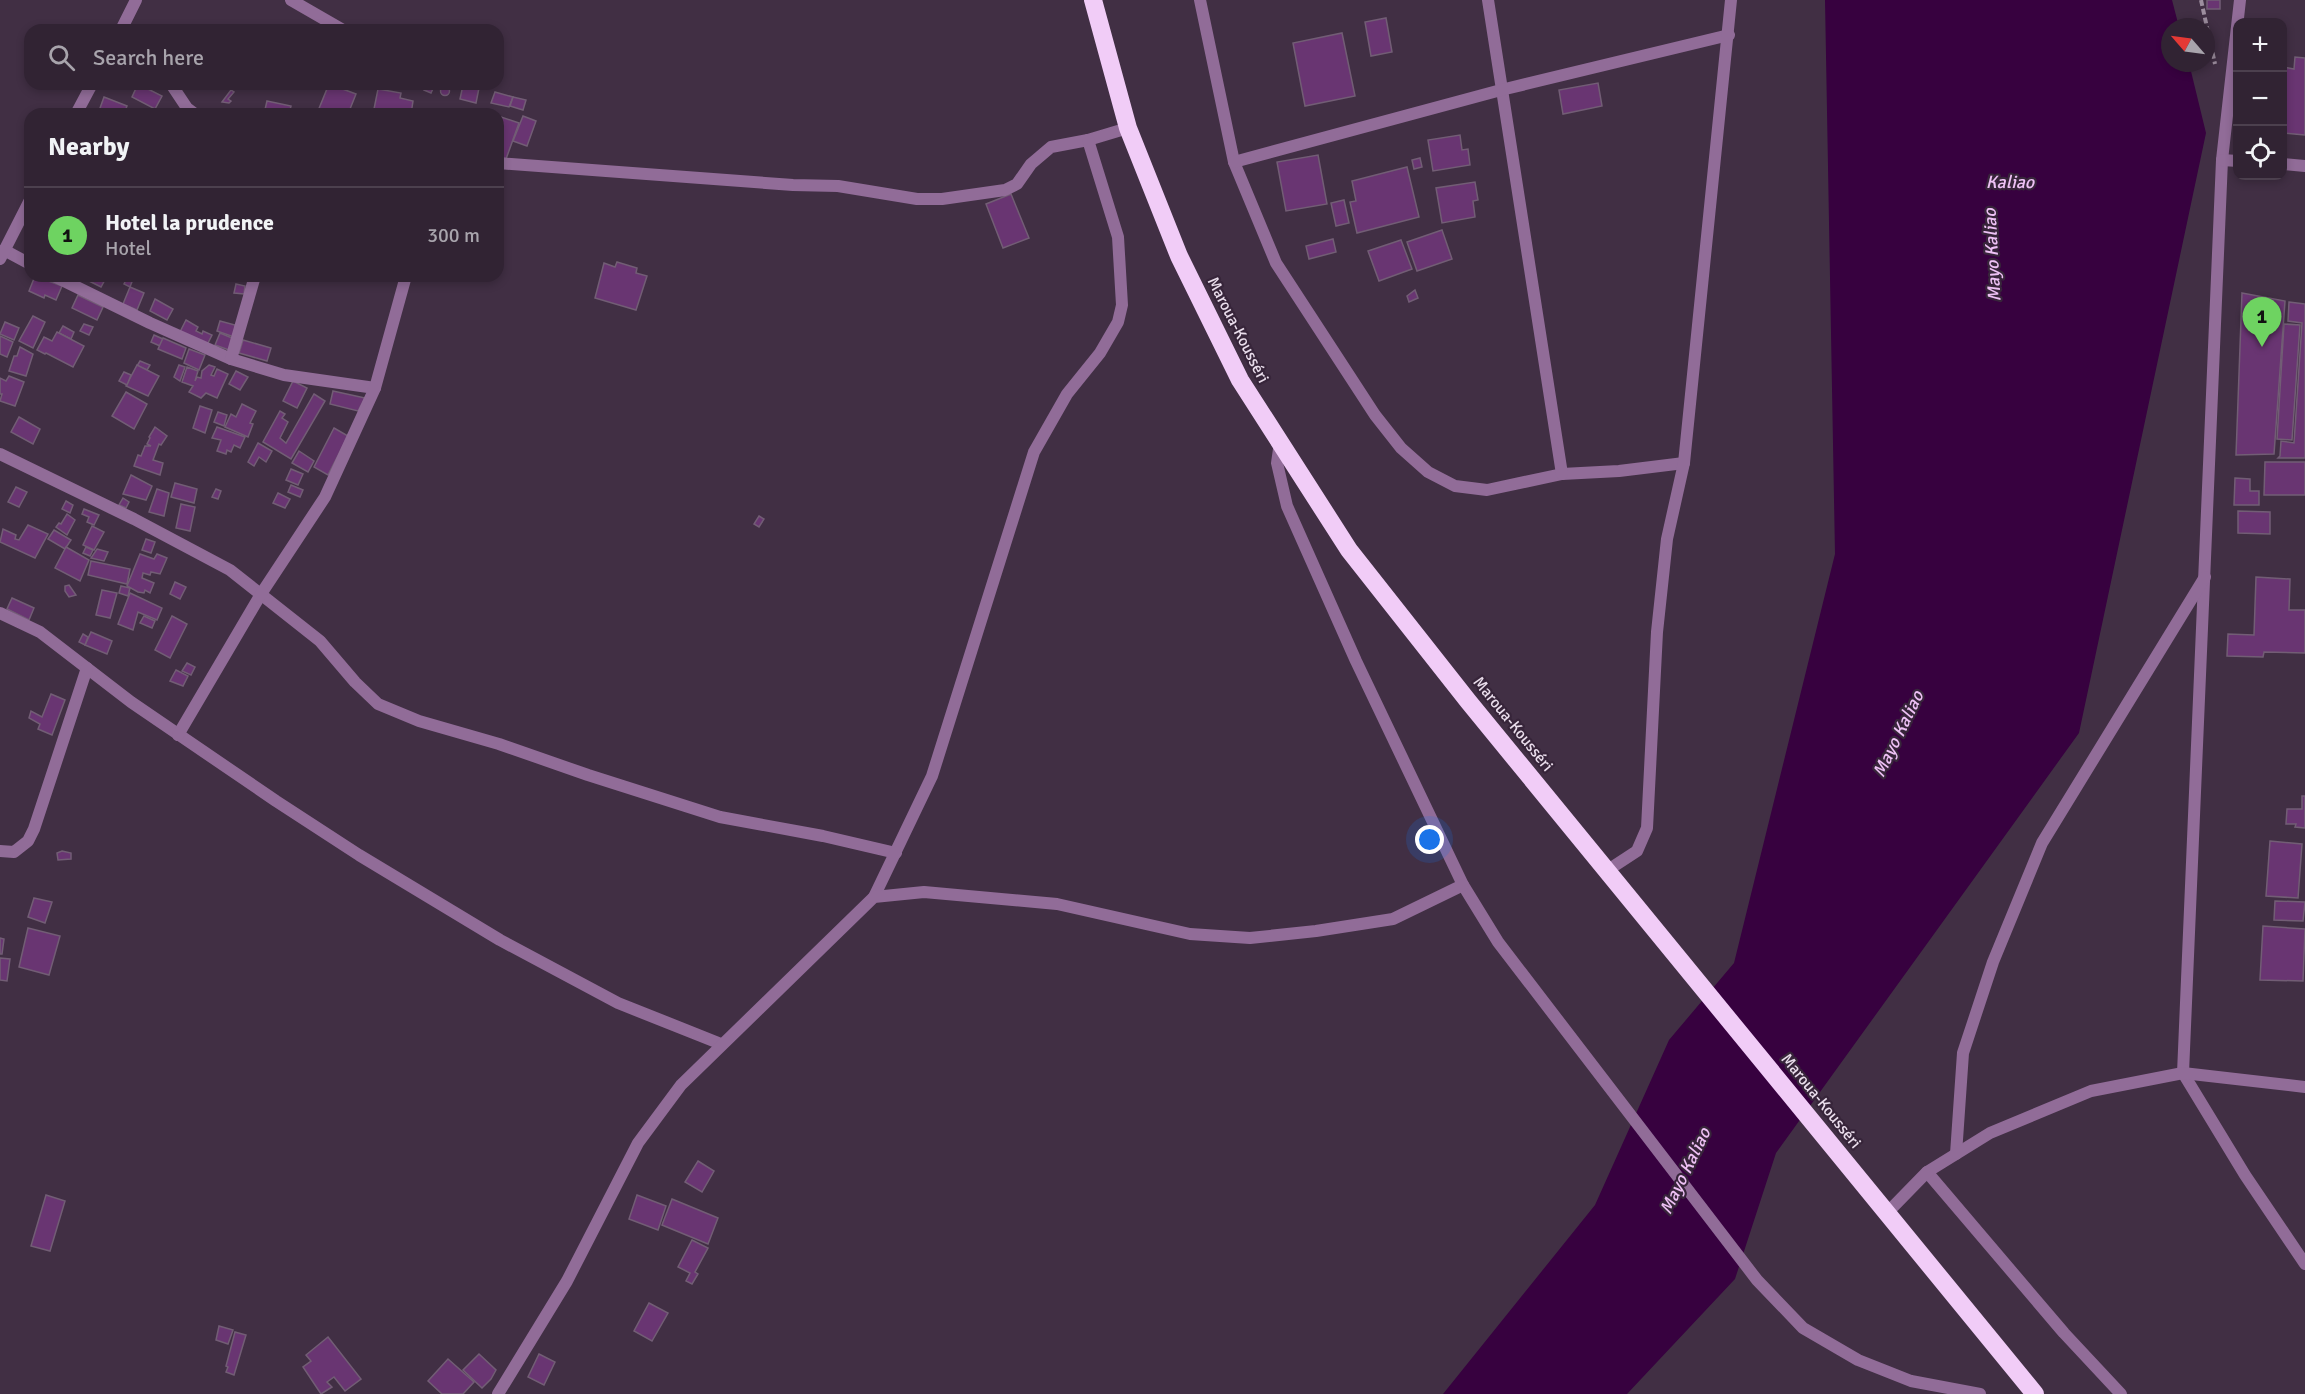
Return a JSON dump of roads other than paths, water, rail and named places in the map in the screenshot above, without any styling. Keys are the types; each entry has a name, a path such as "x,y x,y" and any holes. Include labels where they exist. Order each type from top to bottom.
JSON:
{"highway":[{"name":"Maroua-Kousséri","path":"1093,0 1128,128 1179,256 1240,380 1349,550 1468,700 2035,1394"}],"street":[{"path":"124,24 136,0"},
{"path":"291,0 333,24"},
{"path":"1200,0 1234,162 1276,263 1375,415 1401,448 1428,472 1455,486 1487,490 1562,474 1619,471 1684,463"},
{"path":"1488,0 1562,474"},
{"path":"1608,870 1637,851 1647,828 1657,633 1667,539 1684,463 1731,0"},
{"path":"2240,0 2222,160 2184,1073 2245,1175 2305,1264"},
{"path":"1234,162 1501,90 1729,35"},
{"path":"79,108 89,90"},
{"path":"175,90 187,108"},
{"path":"504,163 793,185 838,186 918,199 942,199 1005,190 1017,184 1031,164 1051,147 1088,140 1128,128"},
{"path":"498,1394 567,1281 638,1143 681,1085 874,897 896,853 932,776 1034,452 1067,394 1100,353 1118,322 1122,305 1118,237 1088,140"},
{"path":"2222,160 2233,161"},
{"path":"2287,164 2305,166"},
{"path":"24,212 2,255 24,262"},
{"path":"66,282 231,359 284,375 375,388"},
{"path":"231,359 253,282"},
{"path":"177,735 261,594 325,497 375,388 404,282"},
{"path":"1280,441 1277,463 1287,506 1356,661 1463,885 1498,942 1756,1280 1803,1328 1858,1360 1911,1381 1980,1394"},
{"path":"0,454 134,519 230,570 320,641 354,682 378,704 419,721 499,744 720,817 823,836 896,853"},
{"path":"1956,1154 1963,1053 1993,962 2042,843 2205,577"},
{"path":"0,614 40,632 177,735 340,843 500,940 618,1004 721,1044"},
{"path":"0,851 14,852 28,841 34,829 87,668"},
{"path":"874,897 924,892 1057,904 1190,934 1250,938 1316,932 1393,919 1463,885"},
{"path":"1887,1213 1927,1172 1990,1133 2091,1090 2184,1073 2305,1087"},
{"path":"1927,1172 2064,1333 2121,1394"}],"water":[{"name":"Kaliao","path":"1825,0 2172,0 2177,18 2161,18 2161,72 2191,72 2206,133 2079,733 1776,1153 1735,1279 1627,1394 1443,1394 1595,1205 1669,1040 1734,963 1835,554"}],"place":[{"name":"Hotel la prudence","path":"2262,347"}],"water label":[{"name":"Mayo Kaliao","path":"1992,255"},
{"name":"Mayo Kaliao","path":"1898,734"},
{"name":"Mayo Kaliao","path":"1685,1171"}]}
